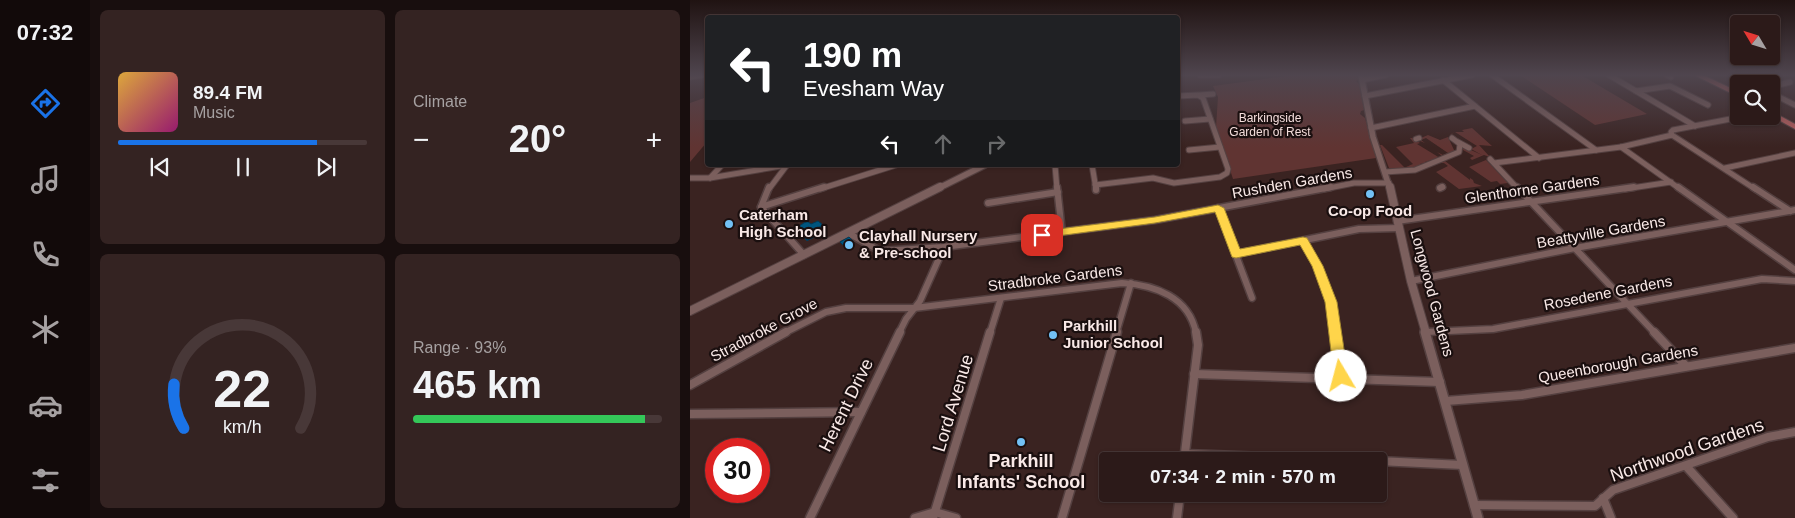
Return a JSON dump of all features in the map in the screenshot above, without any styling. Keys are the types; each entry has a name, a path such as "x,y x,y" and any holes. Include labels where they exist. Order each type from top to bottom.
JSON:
{"main road":[{"path":"1780,118 1793,124"}],"street":[{"path":"1092,167 1096,188 1153,178 1174,184 1220,176 1227,173 1228,169 1203,99"},
{"name":"Longwood Gardens","path":"1366,99 1371,128 1388,183 1411,281 1478,518"},
{"path":"1466,99 1539,158"},
{"path":"1526,99 1596,150"},
{"path":"1650,99 1695,126"},
{"path":"1697,99 1706,103"},
{"path":"1783,99 1795,105"},
{"path":"1371,128 1474,106"},
{"path":"1185,121 1210,119"},
{"path":"1672,135 1670,132 1673,130 1730,119"},
{"path":"1686,366 1492,161 1539,158 1622,147 1672,135 1792,210"},
{"path":"1385,172 1420,170 1459,152 1461,148 1454,139"},
{"path":"1454,139 1469,148"},
{"path":"1189,150 1220,147"},
{"path":"1622,147 1795,270"},
{"path":"1725,168 1795,152"},
{"path":"710,178 720,167"},
{"path":"690,178 710,178 775,167"},
{"path":"761,206 770,185 785,167"},
{"path":"761,206 889,167"},
{"path":"690,311 981,167"},
{"path":"1055,167 1062,232"},
{"name":"Glenthorne Gardens","path":"1236,254 1359,229 1398,225 1532,202 1671,182"},
{"name":"Rushden Gardens","path":"848,233 880,251 944,247 1155,220 1354,183 1388,183"},
{"path":"988,203 1058,192"},
{"path":"761,206 804,255"},
{"path":"1218,208 1252,298"},
{"name":"Beattyville Gardens","path":"1411,281 1575,248 1792,210"},
{"path":"1303,240 1317,266 1331,302 1341,379"},
{"name":"Herent Drive","path":"810,518 906,319 920,301 944,247"},
{"name":"Rosedene Gardens","path":"1426,332 1493,329 1762,279 1795,281"},
{"path":"1062,518 1131,283"},
{"name":"Stradbroke Gardens","path":"914,308 1131,283 1146,285 1172,296 1184,306 1197,330 1198,345 1186,452"},
{"name":"Lord Avenue","path":"934,515 1001,298"},
{"name":"Stradbroke Grove","path":"690,385 826,312 846,308 914,308"},
{"name":"Queenborough Gardens","path":"1446,401 1522,395 1795,348"},
{"path":"1194,374 1440,382"},
{"path":"690,414 861,412"},
{"name":"Northwood Gardens","path":"1474,505 1596,506 1612,490 1768,437 1793,436"},
{"path":"1387,461 1463,464"},
{"path":"1686,466 1733,518"},
{"path":"1603,498 1611,518"},
{"path":"1178,518 1179,502"},
{"path":"915,518 934,515 956,518"}],"green space":[{"path":"705,99 705,144 690,162 690,103"},
{"name":"Barkingside Garden of Rest","path":"1218,99 1362,99 1364,110 1360,114 1365,118 1376,158 1233,179 1216,127"},
{"path":"1556,99 1622,99 1647,114 1595,125"},
{"path":"1472,128 1492,146 1479,145 1490,157 1484,155 1472,160 1470,158 1474,156 1463,150 1462,146 1482,155 1471,149 1477,146 1455,132 1464,132 1462,130"},
{"path":"1428,135 1440,140 1448,137 1454,150 1457,151 1442,156 1437,152 1443,155 1448,153 1426,138 1421,140 1425,143 1420,141 1421,138"},
{"path":"1410,138 1440,158 1425,162 1427,164 1420,164 1422,166 1409,170 1406,167 1413,164 1396,147 1414,143"},
{"path":"1380,145 1382,145 1408,171 1389,168"},
{"path":"1486,160 1508,183 1491,182 1469,167"},
{"path":"1445,161 1470,180 1470,178 1473,180 1474,183 1482,186 1459,189 1436,172 1448,166 1444,163 1438,163"}],"building":[{"path":"807,221 811,224 818,221 823,225 803,235 796,228"},
{"path":"849,237 853,241 844,246 840,242"}],"place":[{"name":"Co-op Food","path":"1370,194"},
{"name":"Caterham High School","path":"729,224"},
{"name":"Clayhall Nursery & Pre-school","path":"849,245"},
{"name":"Parkhill Junior School","path":"1053,335"},
{"name":"Parkhill Infants' School","path":"1021,442"}],"route":[{"path":"1042,235 1155,220 1218,208 1236,254 1303,240 1328,291 1341,376"}]}
